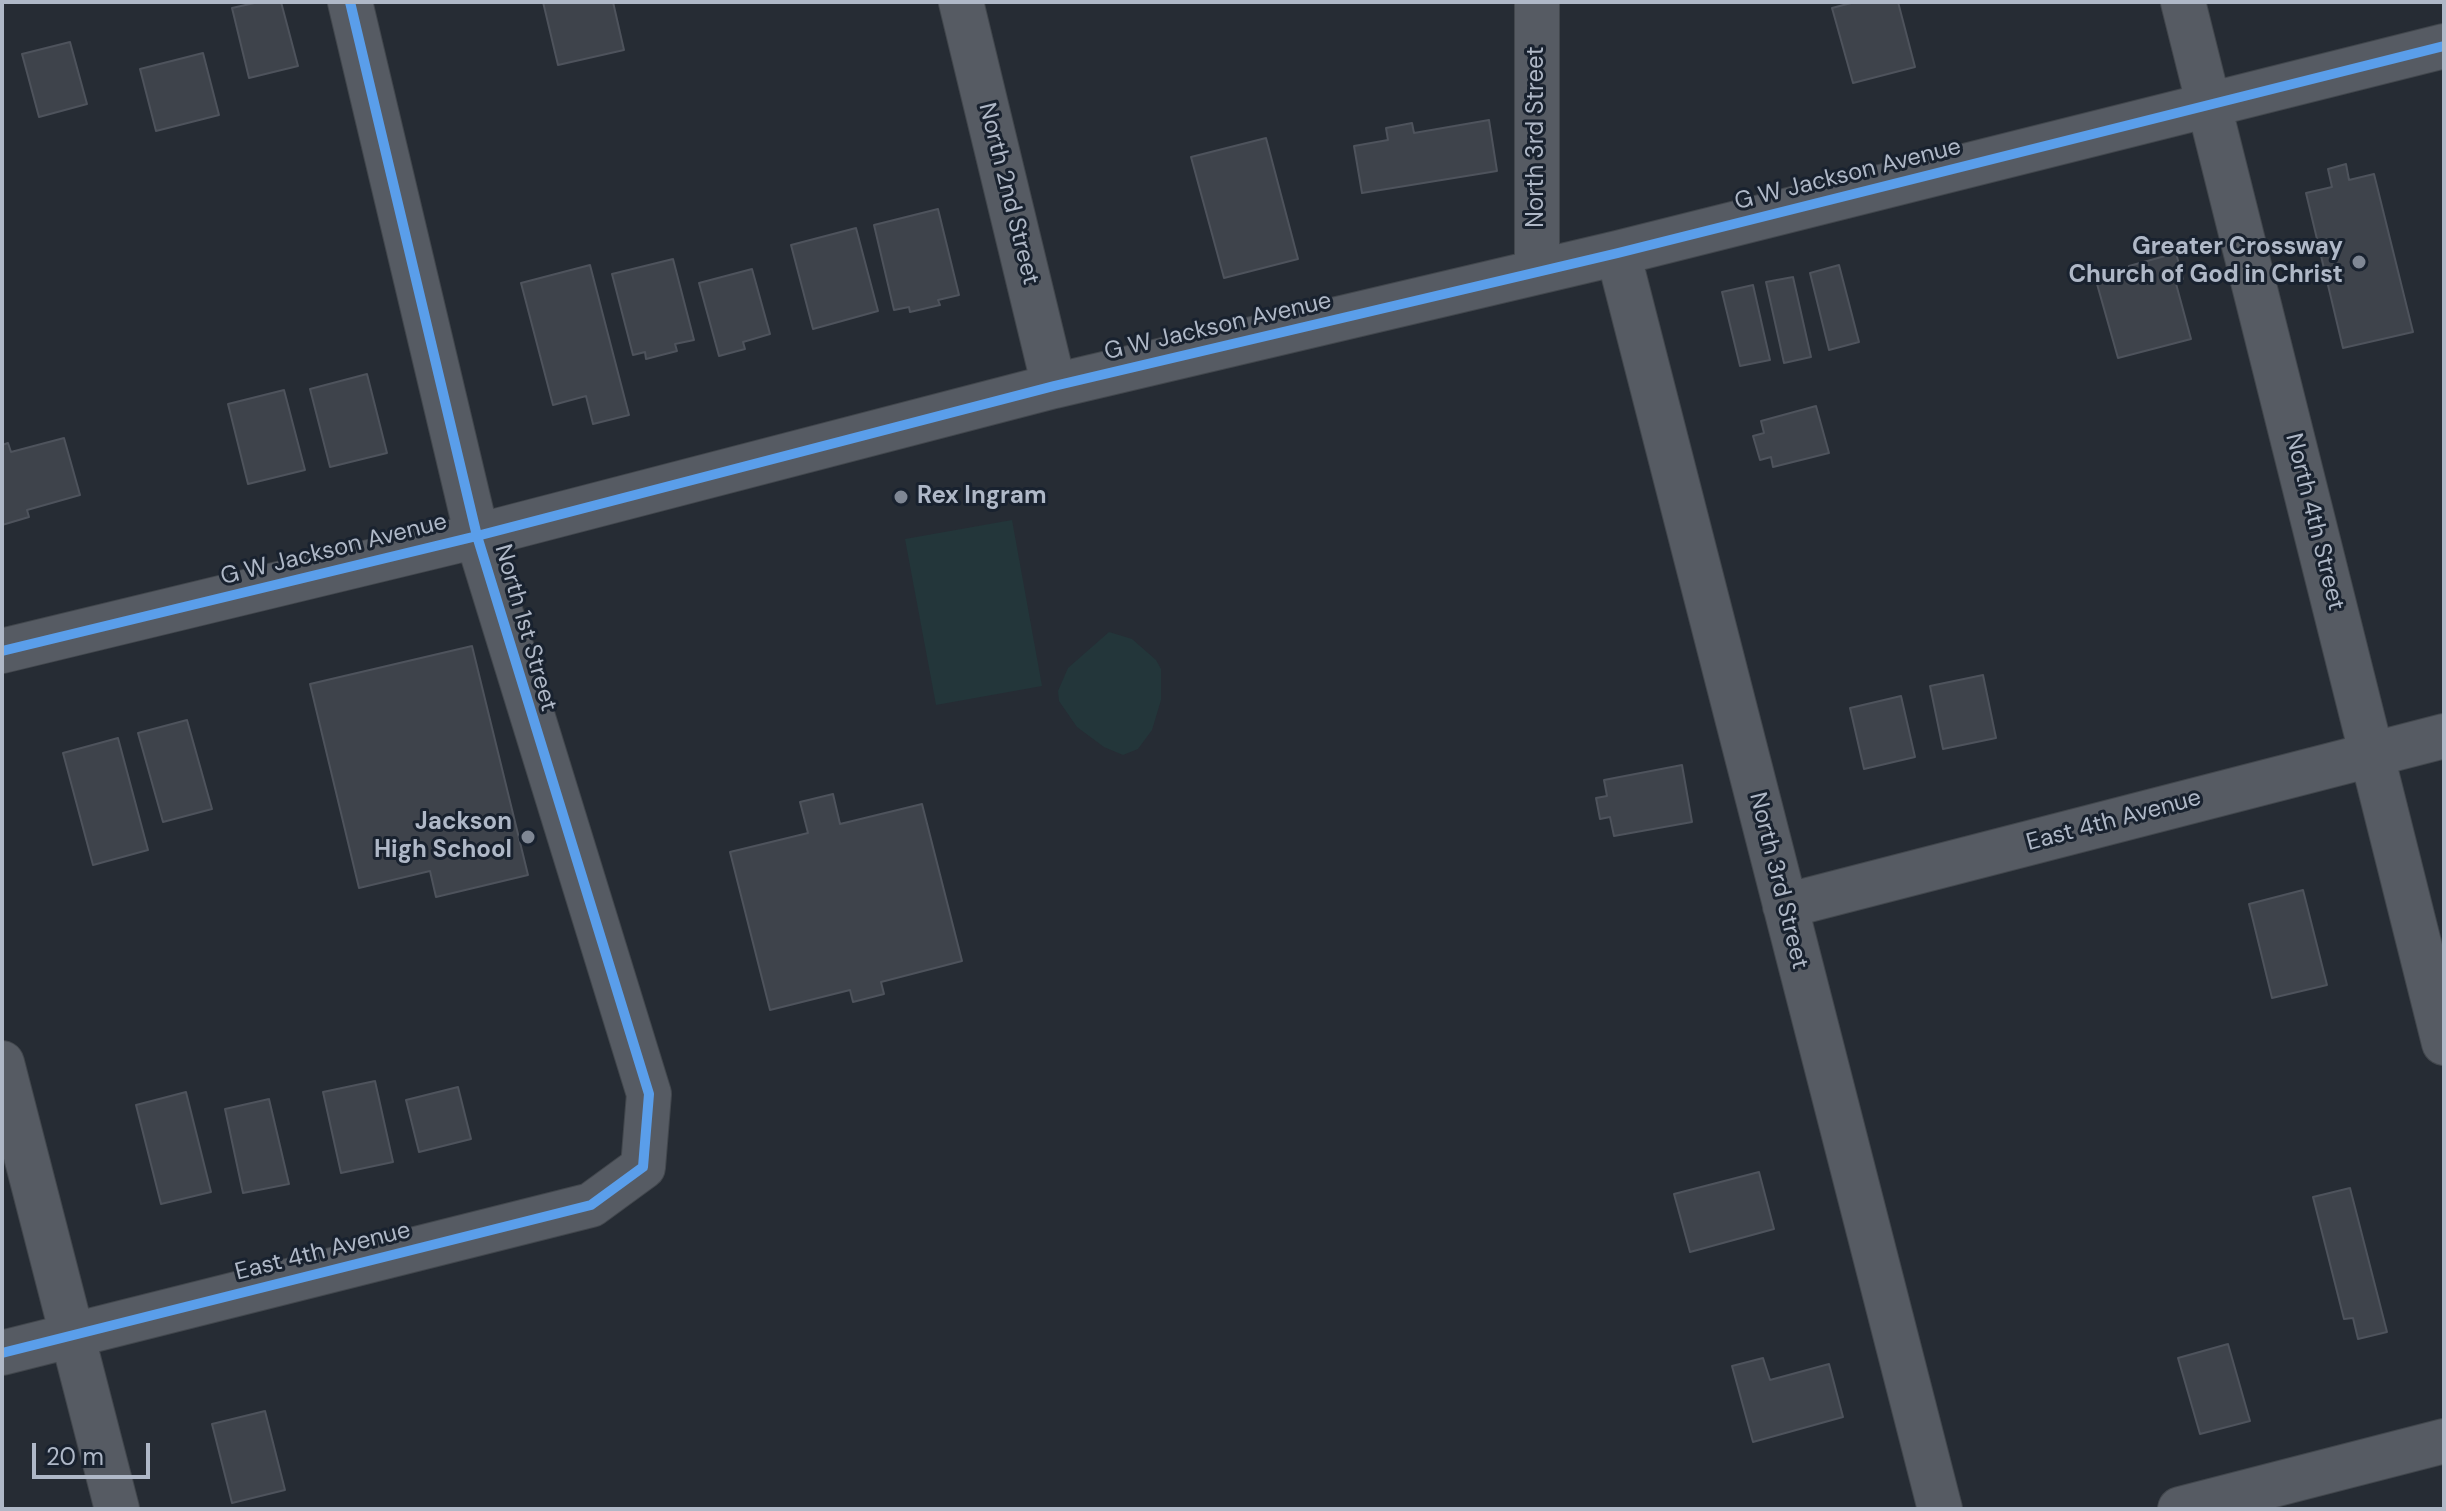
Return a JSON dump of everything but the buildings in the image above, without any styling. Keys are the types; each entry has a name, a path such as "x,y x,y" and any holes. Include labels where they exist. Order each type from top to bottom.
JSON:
{"street":[{"name":"North 1st Street","path":"350,2 477,536 649,1094 643,1167"},
{"name":"North 2nd Street","path":"961,2 1054,386"},
{"name":"North 3rd Street","path":"1537,2 1537,271"},
{"name":"North 4th Street","path":"2183,2 2444,1043"},
{"name":"G W Jackson Avenue","path":"2,651 477,536 1054,386 1618,253 2444,46"},
{"name":"North 3rd Street","path":"1618,253 1940,1509"},
{"name":"East 4th Avenue","path":"1785,906 2444,736"},
{"path":"2,1063 117,1509"},
{"name":"East 4th Avenue","path":"2,1353 591,1205 643,1167"},
{"path":"2180,1509 2444,1441"}],"green space":[{"path":"1012,520 1042,686 936,705 905,539"},
{"path":"1109,632 1132,639 1156,660 1161,669 1161,700 1152,730 1138,749 1123,755 1104,747 1077,727 1059,701 1058,691 1068,668"}],"cycle path":[{"path":"2,1353 591,1205 643,1167 649,1094 477,536 350,2"},
{"path":"2,651 477,536 1054,386 1618,253 2444,46"}],"place":[{"name":"Greater Crossway Church of God in Christ","path":"2359,262"},
{"name":"Rex Ingram","path":"901,497"},
{"name":"Jackson High School","path":"528,837"}]}
